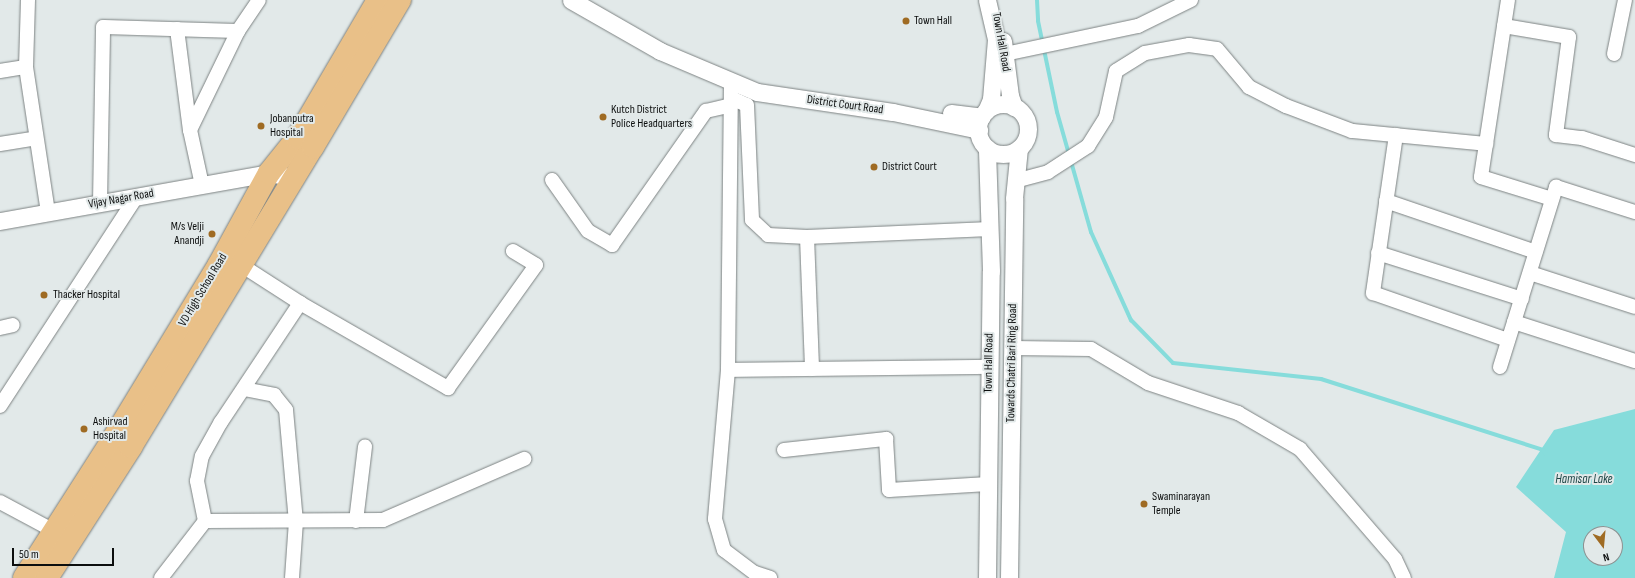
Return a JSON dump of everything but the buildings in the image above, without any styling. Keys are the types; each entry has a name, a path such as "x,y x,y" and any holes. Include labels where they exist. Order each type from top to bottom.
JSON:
{"main road":[{"name":"VD High School Road","path":"24,578 114,437 218,266 257,181 297,138 378,0"},
{"name":"VD High School Road","path":"47,578 131,447 400,0"}],"street":[{"path":"28,0 26,68 48,212"},
{"path":"190,130 238,31 259,0"},
{"name":"District Court Road","path":"571,0 660,51 714,75 982,120"},
{"name":"Town Hall Road","path":"982,120 991,98 996,39 987,0"},
{"name":"Town Hall Road","path":"994,0 1014,106"},
{"path":"1005,54 1138,26 1191,0"},
{"path":"1508,0 1481,177 1552,199"},
{"path":"1614,54 1625,0"},
{"path":"1504,26 1569,37 1556,135 1582,138 1635,154"},
{"path":"100,203 104,27 238,31"},
{"path":"177,29 190,130 202,185"},
{"path":"1015,181 1048,172 1068,161 1088,146 1106,117 1116,71 1145,53 1189,45 1217,49 1249,87 1286,106 1352,131 1486,144"},
{"path":"0,71 26,68"},
{"name":"District Court Road","path":"714,75 731,95 757,92 893,112 982,120"},
{"path":"552,180 588,231 612,245 706,110 731,95"},
{"path":"731,95 747,105 752,220 768,235 807,237 990,229"},
{"path":"731,95 728,370 715,519 724,550 755,573 770,578"},
{"path":"999,105 1014,106 1028,122 1027,137 1019,148 1006,154 987,148 982,120 999,105"},
{"path":"1396,135 1373,293 1508,340"},
{"path":"0,144 36,138"},
{"name":"Town Hall Road","path":"987,148 990,229 987,578"},
{"name":"Towards Chatri Bari Ring Road","path":"1009,578 1015,181 1019,148"},
{"name":"Vijay Nagar Road","path":"0,221 202,185 294,178"},
{"name":"Vijay Nagar Road","path":"257,181 282,197"},
{"path":"1500,368 1556,187 1635,212"},
{"path":"0,406 5,392 136,197"},
{"path":"1386,201 1536,252"},
{"path":"807,237 812,369"},
{"path":"241,265 300,303 448,388 536,265 513,251"},
{"path":"1378,253 1522,299"},
{"path":"1530,273 1635,307"},
{"path":"161,578 205,521 197,481 202,456 300,303"},
{"path":"1514,322 1635,360"},
{"path":"1012,348 1091,349 1148,383 1238,413 1300,448 1396,559 1404,578"},
{"path":"728,370 989,367"},
{"path":"244,389 274,395 286,410 296,521 292,578"},
{"path":"784,450 886,439 889,490 988,484"},
{"path":"356,521 365,447"},
{"path":"205,521 383,520 524,459"},
{"path":"0,502 54,531"}],"water":[{"name":"Hamisar Lake","path":"1635,409 1635,578 1554,578 1566,532 1516,487 1554,430"}],"waterway":[{"path":"1037,0 1038,21 1057,112 1091,232 1131,320 1173,363 1321,379 1543,450 1545,453"}],"place":[{"name":"Town Hall","path":"906,21"},
{"name":"Kutch District Police Headquarters","path":"603,117"},
{"name":"Jobanputra Hospital","path":"261,126"},
{"name":"District Court","path":"874,167"},
{"name":"M/s Velji Anandji","path":"212,234"},
{"name":"Thacker Hospital","path":"44,295"},
{"name":"Ashirvad Hospital","path":"84,429"},
{"name":"Swaminarayan Temple","path":"1144,504"}]}
